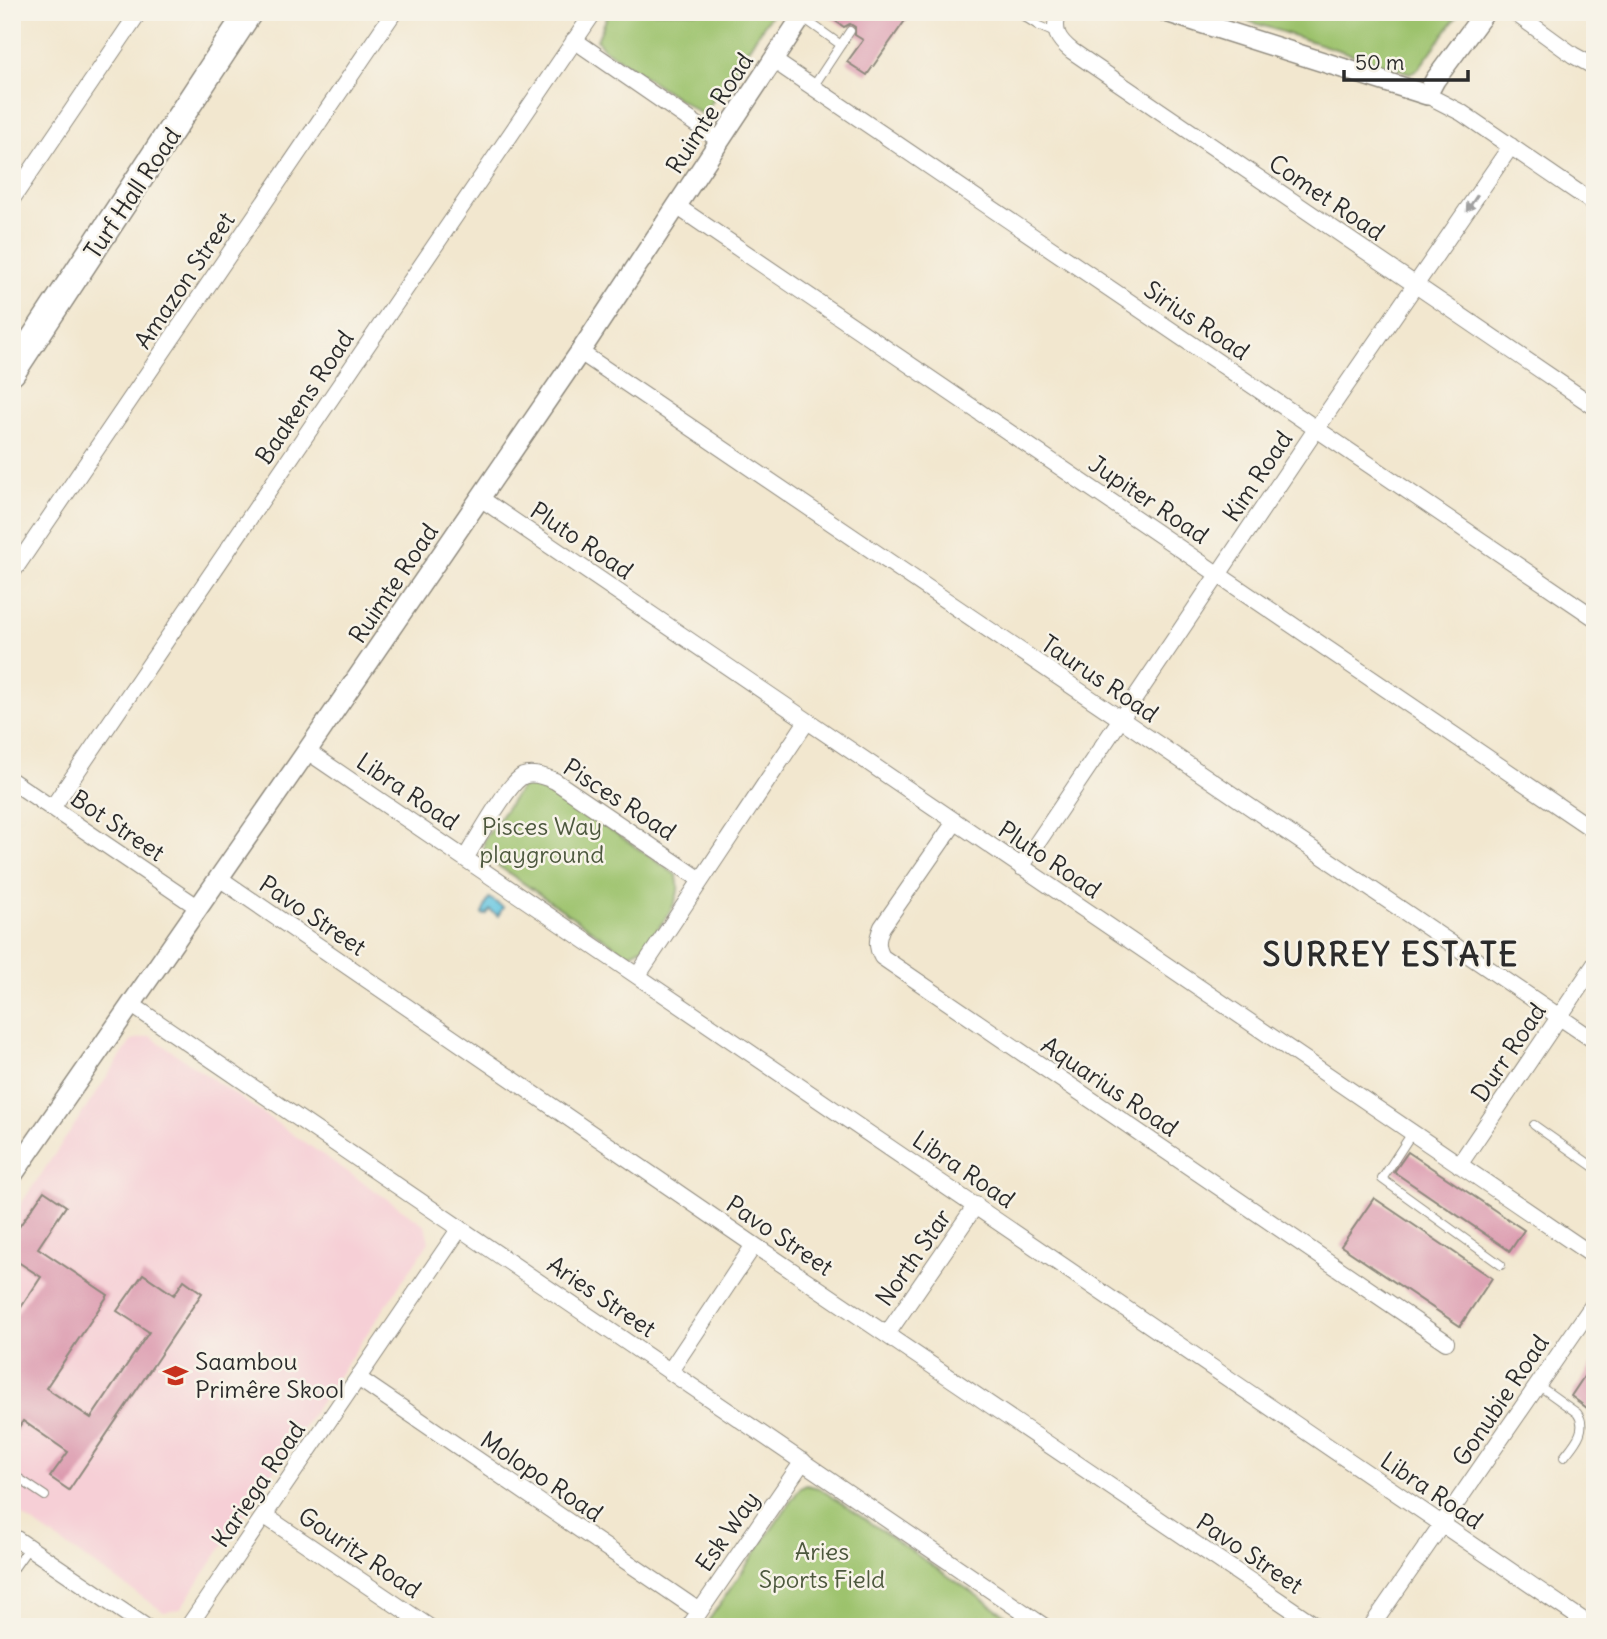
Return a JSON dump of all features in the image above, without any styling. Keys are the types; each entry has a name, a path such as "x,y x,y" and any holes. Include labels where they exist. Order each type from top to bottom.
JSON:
{"main road":[{"name":"Turf Hall Road","path":"12,343 158,131 228,12"},
{"name":"Turf Hall Road","path":"12,372 232,42 249,12"}],"street":[{"path":"12,199 139,12"},
{"name":"Amazon Street","path":"12,573 394,12"},
{"name":"Baakens Road","path":"52,807 594,12"},
{"path":"1055,33 1058,12"},
{"path":"1166,12 1427,95 1462,113 1595,204"},
{"path":"1427,95 1485,12"},
{"path":"1514,12 1573,55 1595,67"},
{"name":"Ruimte Road","path":"12,1175 199,908 580,352 804,15"},
{"name":"Comet Road","path":"1055,33 1060,42 1072,51 1595,407"},
{"path":"574,40 719,140"},
{"name":"Sirius Road","path":"773,60 1595,618"},
{"name":"Kim Road","path":"1021,867 1511,146"},
{"name":"Jupiter Road","path":"678,207 1595,831"},
{"name":"Taurus Road","path":"580,352 1595,1041"},
{"name":"Pluto Road","path":"480,498 1459,1165 1593,1251"},
{"path":"638,975 807,721"},
{"name":"Libra Road","path":"307,751 1593,1627"},
{"name":"Pisces Road","path":"466,858 512,786 524,776 534,775 555,781 701,880"},
{"name":"Bot Street","path":"12,781 199,908"},
{"name":"Aquarius Road","path":"955,822 882,927 877,947 882,957 1446,1342"},
{"name":"Pavo Street","path":"219,878 1318,1627"},
{"name":"Durr Road","path":"1459,1165 1595,964"},
{"name":"Aries Street","path":"132,1005 1045,1627"},
{"name":"North Star","path":"887,1334 976,1205"},
{"name":"Kariega Road","path":"188,1627 460,1227"},
{"path":"670,1371 754,1245"},
{"name":"Gonubie Road","path":"1371,1627 1595,1302"},
{"name":"Molopo Road","path":"358,1378 699,1611"},
{"name":"Esk Way","path":"689,1627 803,1461"},
{"name":"Gouritz Road","path":"265,1516 429,1627"},
{"path":"12,1536 146,1627"}],"lane":[{"path":"1017,12 1055,33"},
{"path":"804,15 841,45"},
{"path":"813,87 850,31"},
{"path":"1534,1125 1595,1168"},
{"path":"1412,1133 1382,1179 1501,1265"},
{"path":"1538,1385 1577,1413 1581,1419 1580,1435 1564,1457"},
{"path":"12,1474 45,1496"},
{"path":"12,1571 29,1547"}],"shaded area":[{"name":"Saambou Primêre Skool","path":"150,1036 425,1225 429,1242 180,1609 164,1612 12,1509 12,1217 132,1040"}],"green space":[{"path":"609,12 773,12 703,115 604,49 597,40"},
{"path":"1220,12 1460,12 1419,68 1410,73"},
{"name":"Pisces Way playground","path":"534,783 549,787 676,875 678,884 674,904 644,947 628,955 484,856 484,840 520,789"},
{"name":"Aries Sports Field","path":"806,1485 819,1488 1023,1627 704,1627 800,1488"}],"water":[{"path":"489,898 503,907 498,916 490,910 486,915 482,914"}],"building":[{"path":"823,12 911,12 867,75 847,62 863,40 855,35 855,27 850,24 844,27"},
{"path":"1408,1152 1524,1230 1510,1251 1394,1172"},
{"path":"44,1191 66,1206 38,1248 108,1295 46,1388 91,1418 149,1332 117,1311 143,1274 174,1295 184,1280 202,1293 69,1490 50,1477 68,1452 23,1421 12,1437 12,1321 41,1277 12,1258 12,1237"},
{"path":"1374,1198 1492,1278 1460,1326 1341,1246"},
{"path":"1595,1360 1595,1414 1571,1396"}],"place":[{"name":"Saambou Primêre Skool","path":"175,1375"}],"district":[{"name":"SURREY ESTATE","path":"1391,954"}]}
